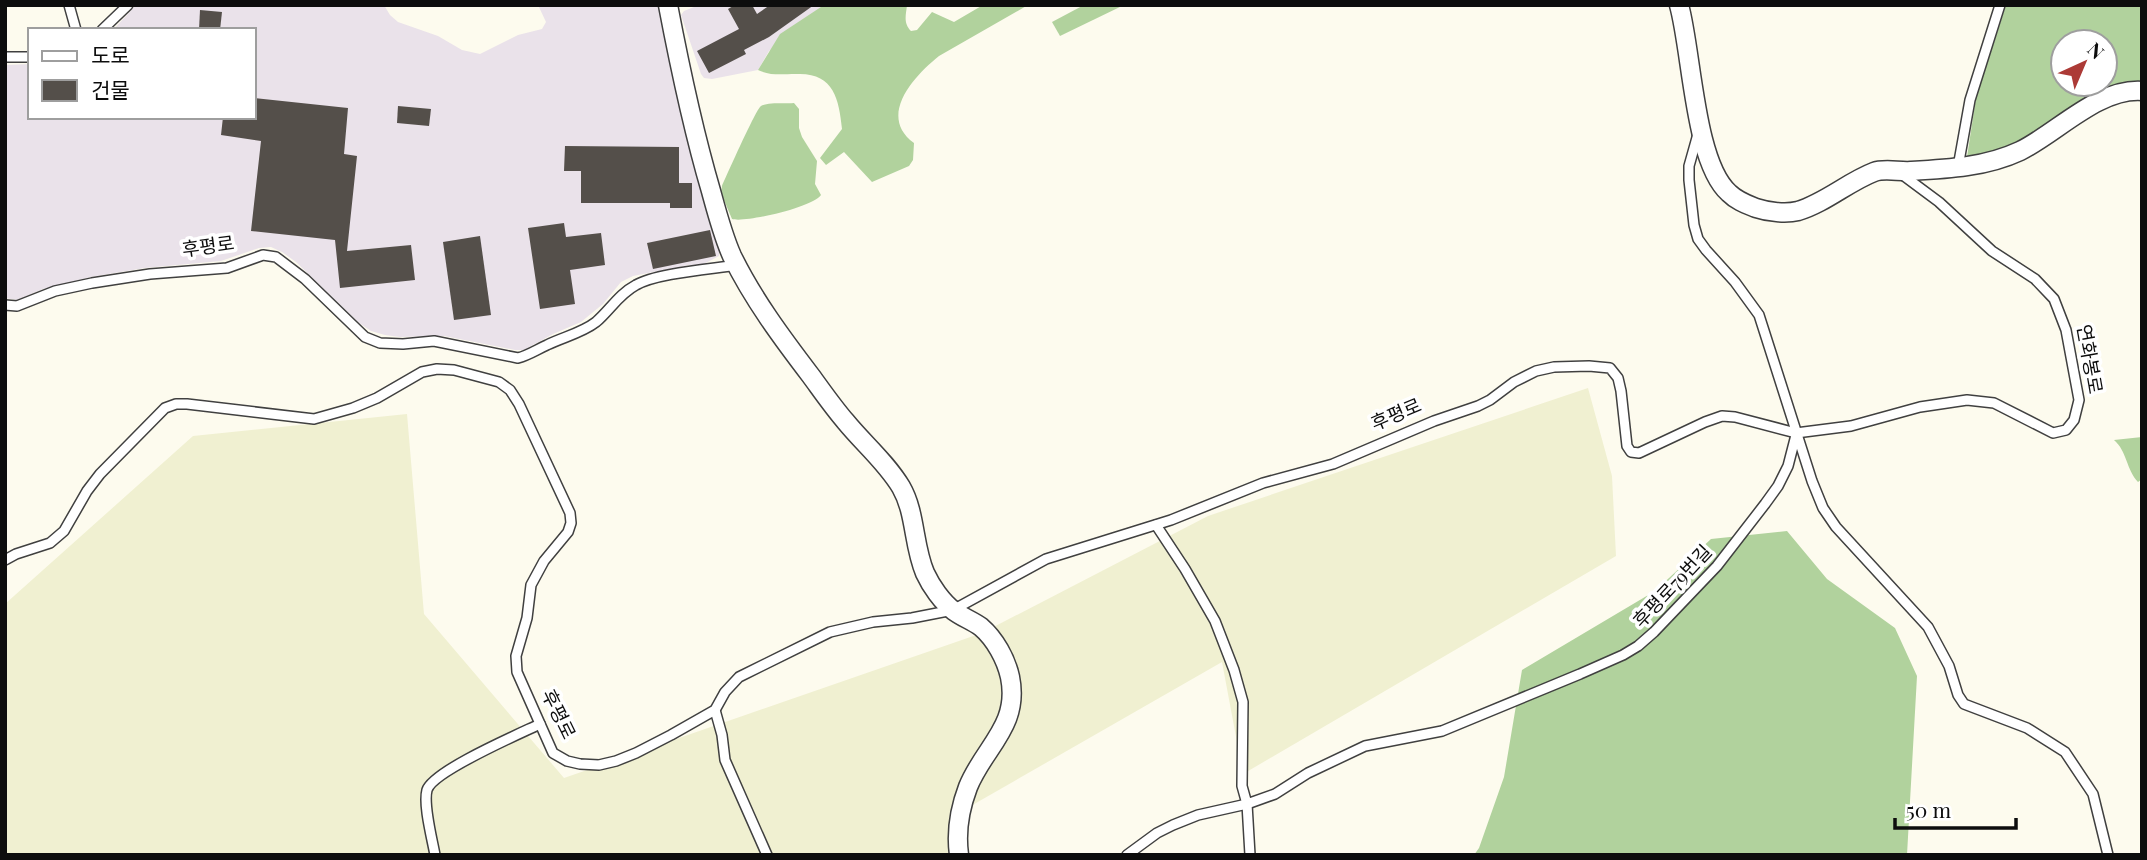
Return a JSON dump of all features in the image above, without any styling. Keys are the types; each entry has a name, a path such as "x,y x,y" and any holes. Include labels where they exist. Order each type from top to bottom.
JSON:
{"street":[{"path":"668,5 702,160 737,265 787,345 846,423 897,480 912,517 925,573 936,591 953,610 981,627 1004,658 1010,675 1010,715 968,787 960,815 958,855"},
{"path":"1679,5 1707,156 1717,179 1727,192 1741,202 1763,210 1797,211 1877,171 1957,169 2007,157 2115,94 2142,91"}],"lane":[{"path":"69,5 75,28"},
{"path":"104,28 128,5"},
{"path":"1957,169 1970,100 2000,5"},
{"path":"5,57 28,57"},
{"path":"1701,126 1689,166 1694,225 1698,239 1759,315 1812,481 1829,517 1928,627 1949,666 1958,695 1964,704 2026,729 2065,752 2093,793 2108,855"},
{"name":"연화봉로","path":"1796,433 1851,426 1920,407 1967,400 1994,403 2053,432 2066,430 2074,420 2079,400 2066,330 2054,299 2035,278 1992,251 1939,202 1898,172"},
{"name":"후평로","path":"5,305 17,306 55,291 92,283 150,274 228,268 263,255 276,257 290,266 365,337 380,342 403,344 434,341 518,358 531,355 544,346 586,328 597,321 623,293 639,283 737,265"},
{"name":"후평로","path":"5,560 50,543 64,531 100,474 156,415 176,404 206,405 314,419 354,408 422,372 437,369 454,370 499,382 519,404 570,513 571,523 568,532 535,574 531,584 527,618 516,656 517,672 553,753 567,761 599,765 636,752 715,710 725,692 740,677 830,632 873,622 953,610 1046,559 1156,526 1263,483 1333,464 1423,425 1478,406 1536,371 1554,367 1610,368 1618,377 1627,446 1631,452 1639,453 1722,416 1735,416 1796,433"},
{"name":"후평로79번길","path":"1127,855 1173,825 1198,815 1247,804 1275,794 1331,761 1365,746 1442,731 1623,655 1654,632 1717,566 1778,486 1788,466 1796,433"},
{"path":"1156,526 1185,569 1214,621 1234,670 1243,702 1242,786 1247,804 1250,855"},
{"path":"715,710 722,734 725,760 767,855"},
{"path":"435,855 426,797 433,780 458,764 540,724"}],"shaded area":[{"path":"136,5 384,5 398,22 438,36 462,50 480,54 518,35 542,29 546,22 538,5 661,5 719,239 719,256 700,266 689,265 633,276 621,282 603,304 581,322 524,350 444,336 400,337 371,331 359,323 296,262 271,247 259,248 221,261 145,268 91,277 43,289 17,300 5,298 5,65 28,64 28,119 256,119 256,28 115,28"},
{"path":"699,5 824,5 769,51 758,70 712,79 704,78 701,74 681,15"}],"green space":[{"path":"824,5 907,5 906,22 911,31 917,30 932,12 954,22 983,5 1028,5 939,56 919,74 903,97 899,109 903,132 914,143 913,160 909,166 872,182 844,152 826,165 820,158 842,129 836,97 826,82 808,75 772,74 758,70 780,34"},
{"path":"1084,5 1124,5 1060,36 1052,22"},
{"path":"2006,5 2142,5 2142,86 2119,96 2119,28 2049,28 2049,98 2116,98 1997,152 1967,157 1976,98"},
{"path":"794,103 799,109 802,137 817,161 815,184 821,195 806,204 779,213 751,219 732,219 721,193 722,186 754,118 761,106"},
{"path":"1588,388 1612,476 1616,556 1243,774 1222,662 962,811 960,855 5,855 5,604 193,436 407,414 424,614 564,778 982,633 1208,516"},
{"path":"2142,437 2142,479 2138,482 2122,449 2114,440"},
{"path":"1787,531 1827,579 1895,628 1917,676 1907,855 1474,855 1479,848 1504,777 1522,670 1655,591 1711,539"}],"building":[{"path":"735,5 752,5 757,14 770,5 814,5 769,37 744,50 746,54 709,73 697,51 739,29 728,9"},
{"path":"200,10 222,12 220,28 199,28"},
{"path":"256,98 348,108 344,154 357,156 347,251 411,245 415,280 340,288 335,240 251,231 261,141 221,135 223,119 256,119"},
{"path":"398,106 431,109 429,126 397,123"},
{"path":"565,146 679,147 679,183 692,183 692,208 670,208 670,203 581,203 581,171 564,171"},
{"path":"564,223 566,237 601,233 605,265 570,270 575,304 540,309 528,228"},
{"path":"710,230 716,256 653,269 647,243"},
{"path":"480,236 491,315 454,320 443,242"}]}
